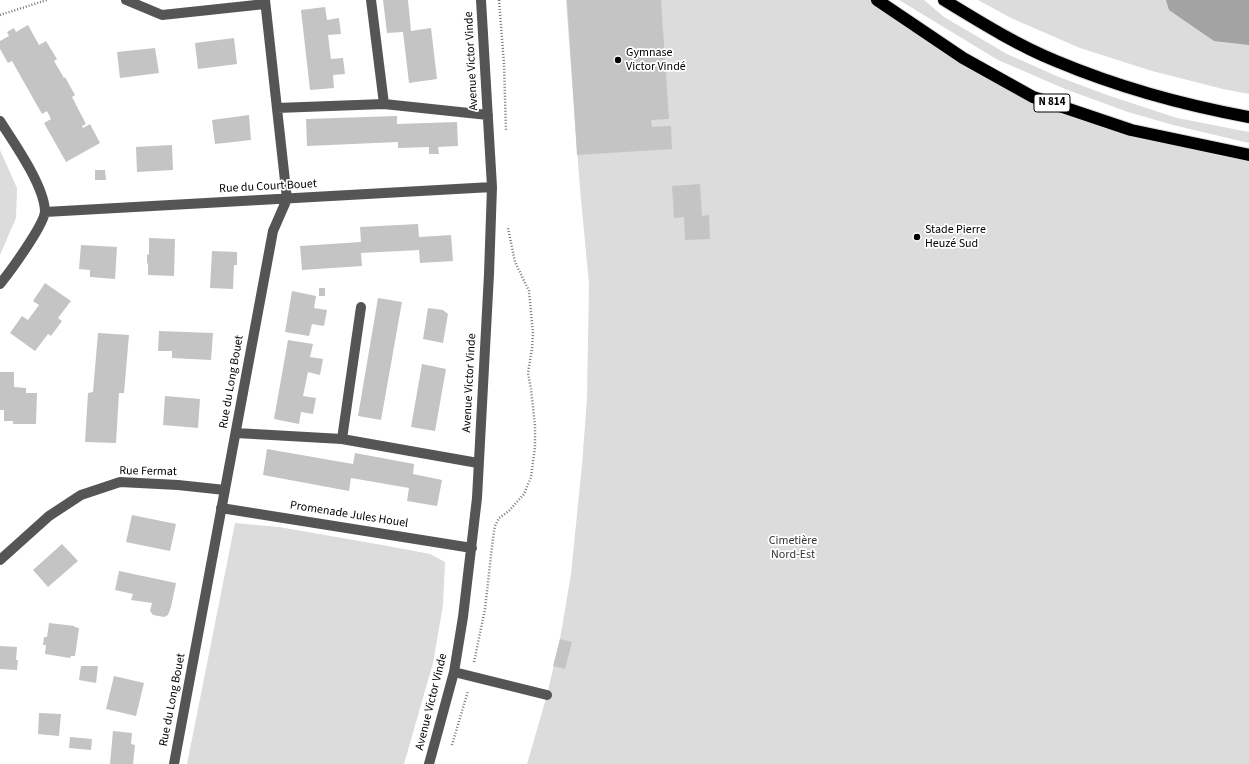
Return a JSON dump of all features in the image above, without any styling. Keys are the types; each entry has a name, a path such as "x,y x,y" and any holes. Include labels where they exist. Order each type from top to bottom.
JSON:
{"highway":[{"name":"N 814","path":"877,0 963,58 1033,97 1131,130 1249,156"},
{"path":"944,0 980,23 1056,61 1137,91 1206,109 1249,117"}],"street":[{"name":"Rue du Long Bouet","path":"126,0 162,16 265,2 287,199 273,231 174,764"},
{"path":"371,0 384,104"},
{"name":"Avenue Victor Vinde","path":"429,764 454,672 463,617 477,498 492,187 481,0"},
{"path":"277,108 384,104 488,115"},
{"path":"0,121 32,174 40,192 45,212 36,233 0,284"},
{"name":"Rue du Court Bouet","path":"45,212 492,187"},
{"path":"342,439 361,307"},
{"path":"236,433 342,439 478,463"},
{"name":"Rue Fermat","path":"0,560 49,516 81,495 120,482 178,485 225,490"},
{"name":"Promenade Jules Houel","path":"222,508 472,548"},
{"path":"454,672 547,695"}],"path":[{"path":"0,15 47,0"},
{"path":"509,511 524,494 531,477 536,447 536,426 528,373 532,348 532,315 529,291 523,277"}],"green space":[{"name":"Cimetière Nord-Est","path":"566,0 877,0 1033,97 1131,130 1249,155 1249,764 527,764 547,695 560,639 571,574 587,398 589,284 580,189"},
{"path":"899,0 924,0 944,17 1007,54 1059,77 1107,95 1177,118 1249,132 1249,143 1173,125 1128,112 1065,89 998,60"},
{"path":"978,0 1249,0 1249,94 1152,71 1080,48 1011,18"},
{"path":"0,150 17,188 16,218 0,255"},
{"path":"235,523 279,527 382,545 430,554 445,562 443,605 433,663 404,764 187,764"}],"shaded area":[{"path":"1166,0 1249,0 1249,45 1214,41 1169,10"}],"building":[{"path":"383,0 408,0 411,31 431,28 437,79 409,83 403,32 387,33"},
{"name":"Gymnase Victor Vindé","path":"567,0 661,0 669,119 651,120 652,127 671,126 672,149 577,155"},
{"path":"325,7 327,20 339,18 341,34 328,35 331,59 343,58 345,74 333,75 334,88 310,90 301,10"},
{"path":"28,25 39,45 46,41 57,59 54,61 75,95 72,97 86,124 82,126 83,128 90,124 100,143 66,162 44,123 51,119 47,111 42,114 12,61 8,63 0,49 0,41 9,36 7,32 14,28 16,32"},
{"path":"234,38 237,64 198,69 195,43"},
{"path":"155,48 159,73 120,78 117,52"},
{"path":"249,115 251,140 215,144 212,120"},
{"path":"397,116 397,124 457,122 458,146 438,147 439,154 429,154 429,147 398,148 398,142 307,146 306,119"},
{"path":"172,145 173,170 137,172 136,147"},
{"path":"95,170 105,170 106,180 95,180"},
{"path":"700,184 702,216 709,215 710,239 685,240 684,217 674,218 672,186"},
{"path":"418,224 419,237 451,235 453,261 420,263 419,250 361,253 362,266 302,270 300,246 361,242 360,227"},
{"path":"149,238 175,239 174,276 148,275 147,255 149,254"},
{"path":"81,245 117,247 115,279 90,277 90,270 79,269"},
{"path":"212,251 237,252 237,265 234,265 233,289 210,288"},
{"path":"45,283 71,301 58,318 62,321 51,336 48,334 35,351 10,333 22,316 28,320 39,305 33,301"},
{"path":"319,288 325,288 325,296 319,296"},
{"path":"292,291 316,296 314,308 327,310 324,326 312,324 309,336 285,332"},
{"path":"378,298 402,302 381,420 358,416"},
{"path":"428,308 443,310 448,314 443,343 423,339"},
{"path":"159,331 213,333 211,360 172,358 172,351 158,351"},
{"path":"98,333 129,335 124,393 119,393 116,443 85,442 88,393 93,392"},
{"path":"288,340 313,344 310,357 323,359 320,375 308,372 303,396 316,398 313,414 301,412 299,424 274,419"},
{"path":"422,364 446,369 435,431 411,427"},
{"path":"0,372 14,372 14,387 26,388 26,393 37,393 36,424 13,424 13,421 4,421 4,410 0,410"},
{"path":"165,396 200,399 198,428 163,425"},
{"path":"267,449 353,464 355,453 414,464 413,474 442,480 437,506 407,501 409,488 351,478 349,491 263,475"},
{"path":"132,515 176,524 170,551 126,542"},
{"path":"62,544 78,561 48,587 33,570"},
{"path":"119,571 176,583 168,615 164,617 153,615 150,611 152,603 131,600 133,594 115,590"},
{"path":"49,623 75,626 74,627 79,628 75,656 71,656 70,658 45,654 46,645 43,645 44,637 47,637"},
{"path":"560,639 572,642 565,669 553,666"},
{"path":"0,646 17,647 17,670 0,669"},
{"path":"81,666 98,666 96,683 79,680"},
{"path":"114,676 144,683 136,716 106,709"},
{"path":"39,713 61,714 59,736 38,734"},
{"path":"113,731 132,733 131,744 135,745 133,764 110,764"},
{"path":"70,737 92,739 91,750 69,748"}],"place":[{"name":"Gymnase Victor Vindé","path":"618,60"},
{"name":"Stade Pierre Heuzé Sud","path":"917,237"}]}
